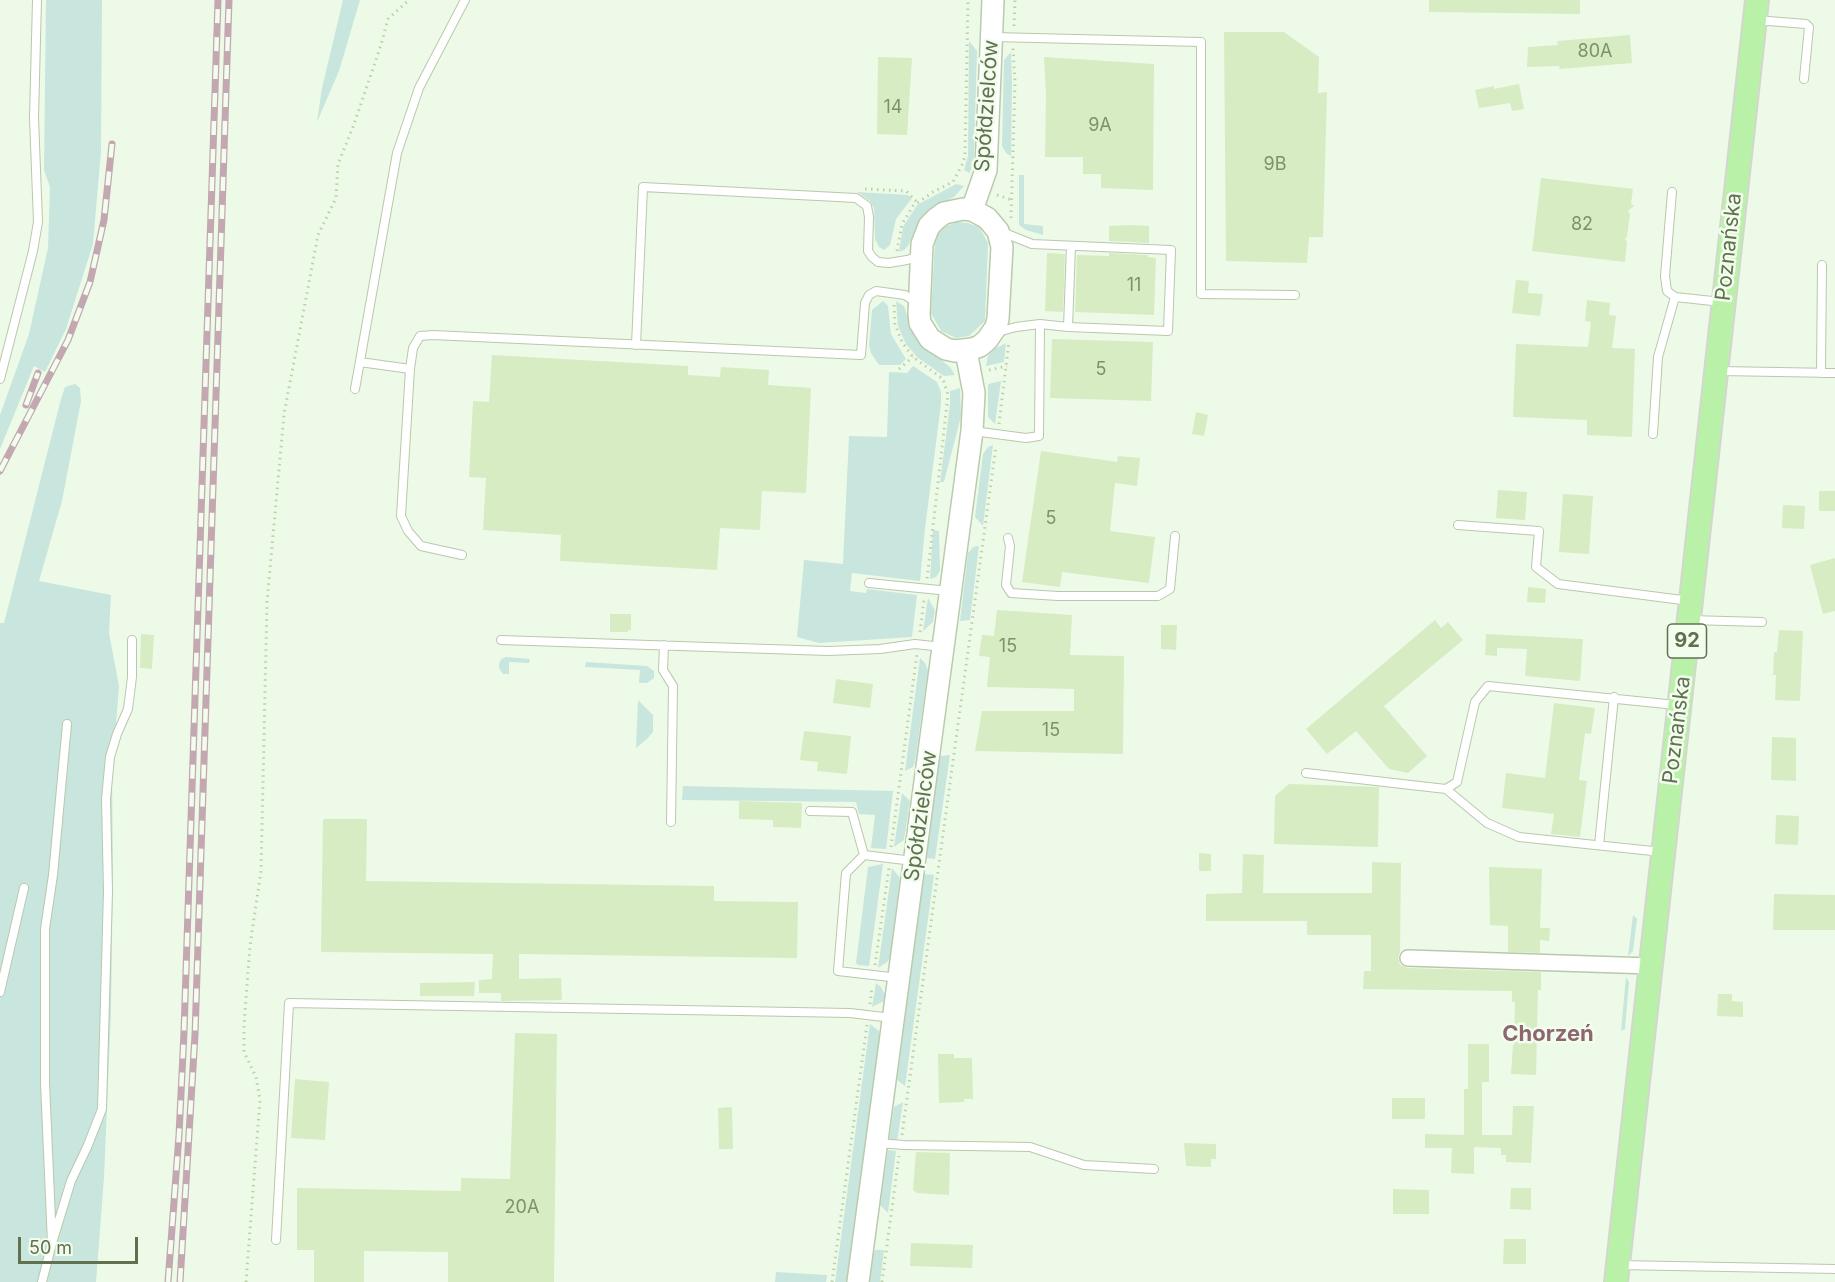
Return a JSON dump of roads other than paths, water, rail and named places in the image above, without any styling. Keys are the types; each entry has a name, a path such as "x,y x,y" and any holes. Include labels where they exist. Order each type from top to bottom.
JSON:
{"main road":[{"name":"Poznańska","path":"1616,1273 1756,10"}],"street":[{"name":"Spółdzielców","path":"972,210 986,170 993,0"},
{"path":"953,210 972,210 987,218 998,231 1002,247 998,319 992,334 980,346 966,351 946,349 930,339 921,323 919,304 924,234 936,219 953,210"},
{"name":"Spółdzielców","path":"858,1282 972,431 974,393 966,351"},
{"path":"1408,958 1650,966"}],"lane":[{"path":"0,379 28,272 38,222 34,118 38,0"},
{"path":"354,389 397,153 419,88 465,0"},
{"path":"1756,10 1806,24 1809,27 1804,78"},
{"path":"992,37 1201,42 1201,294 1295,295"},
{"path":"636,345 643,187 856,198 867,206 868,251 872,257 878,262 897,262 921,255"},
{"path":"1672,192 1665,276 1667,291 1675,297 1724,302"},
{"path":"992,334 1016,327 1040,324 1168,331 1171,250 1032,244 998,231"},
{"path":"1068,327 1071,246"},
{"path":"1821,373 1822,265"},
{"path":"462,555 420,546 408,531 401,516 410,369 413,348 420,336 861,355 865,303 869,295 876,291 895,293 905,295 919,304"},
{"path":"1653,434 1658,357 1675,297"},
{"path":"972,431 1026,438 1038,436 1040,324"},
{"path":"360,362 410,369"},
{"path":"1716,371 1835,373"},
{"path":"1458,525 1539,531 1536,567 1558,584 1690,611 1762,622"},
{"path":"1008,538 1010,546 1006,585 1011,592 1058,596 1158,596 1170,589 1175,536"},
{"path":"869,583 950,591"},
{"path":"42,1282 71,1181 102,1109 108,891 106,799 110,758 117,734 128,710 132,677 132,640"},
{"path":"501,640 828,651 880,649 918,644 943,647"},
{"path":"664,645 663,670 673,686 671,822"},
{"path":"1446,789 1457,782 1475,702 1488,686 1679,705"},
{"path":"1599,845 1614,698"},
{"path":"52,1243 45,1083 45,939 67,724"},
{"path":"1306,772 1446,789 1487,823 1519,837 1663,852"},
{"path":"810,811 852,813 864,855"},
{"path":"864,855 915,861"},
{"path":"864,855 846,873 838,971 899,978"},
{"path":"0,992 24,888"},
{"path":"276,1240 289,1003 850,1013 894,1018"},
{"path":"876,1143 1030,1147 1084,1165 1154,1169"},
{"path":"1616,1273 1835,1269"}],"railway":[{"path":"168,1282 184,1032 218,0"},
{"path":"180,1282 195,1035 229,0"},
{"path":"0,471 68,340 90,282 104,220 112,144"},
{"path":"26,405 38,373"}],"district":[{"name":"Chorzeń","path":"1548,1034"}]}
